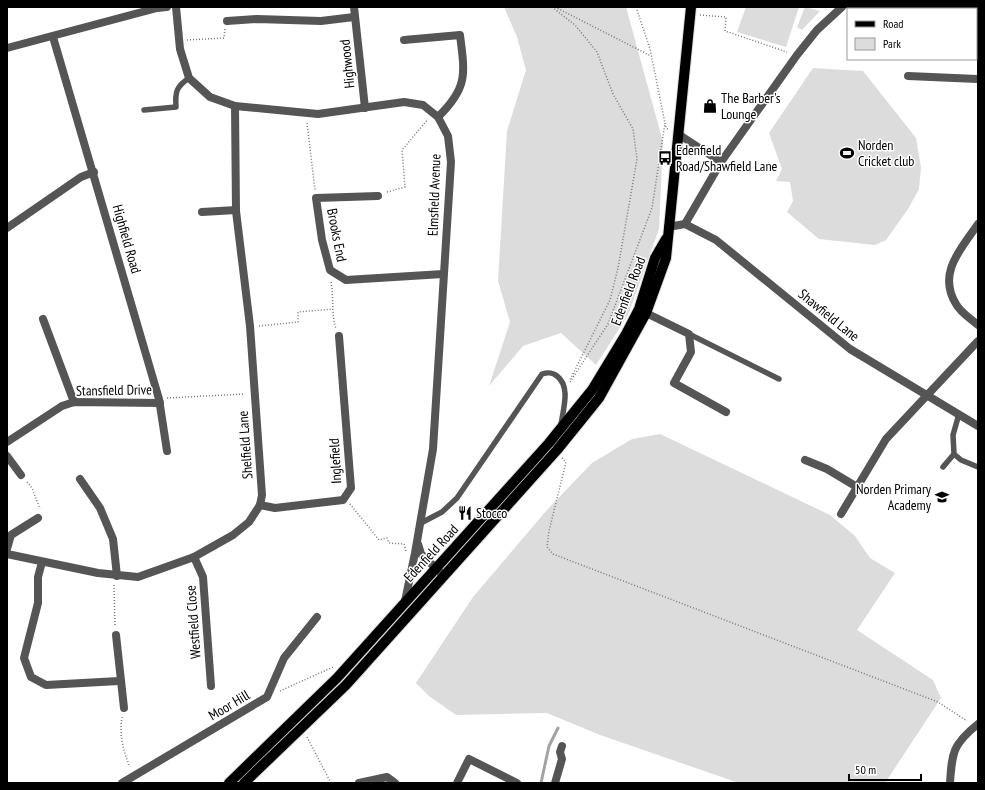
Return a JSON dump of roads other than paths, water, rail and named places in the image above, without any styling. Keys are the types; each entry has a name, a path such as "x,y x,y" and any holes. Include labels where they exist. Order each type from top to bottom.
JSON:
{"main road":[{"name":"Edenfield Road","path":"244,783 346,685 557,450 599,398 642,311 655,258 668,231 690,11"},
{"name":"Edenfield Road","path":"229,783 337,678 561,428 592,390 626,334 642,311"},
{"path":"301,712 305,724"}],"street":[{"path":"7,48 53,37 157,8 167,7"},
{"path":"176,7 179,41 189,78 210,97 235,106 318,114 404,102 423,105 436,115 453,103 461,88 464,67 460,35 404,40"},
{"name":"Highwood","path":"354,7 365,108"},
{"path":"668,231 685,224 721,162 797,55 817,30 842,7"},
{"name":"Highwood","path":"227,21 257,19 321,21 354,17"},
{"name":"Highfield Road","path":"53,37 94,172 160,401 167,451"},
{"path":"908,76 978,78"},
{"name":"Shelfield Lane","path":"7,554 115,575 138,577 194,557 233,535 249,522 260,505 262,495 250,326 236,210 235,106"},
{"name":"Elmsfield Avenue","path":"405,601 433,449 451,162 448,136 436,115"},
{"path":"678,134 721,162"},
{"path":"7,228 81,177 94,172"},
{"name":"Brooks End","path":"378,196 316,198 322,240 330,270 346,280 443,274"},
{"path":"202,212 236,210"},
{"name":"Shawfield Lane","path":"685,224 716,240 850,349 978,426"},
{"path":"978,224 954,260 947,285 956,305 978,325"},
{"path":"642,311 689,334 691,352 674,383 726,412"},
{"path":"43,319 74,402"},
{"name":"Inglefield","path":"260,505 275,508 343,500 351,488 339,336"},
{"path":"841,514 886,439 978,342"},
{"name":"Stansfield Drive","path":"7,442 62,406 74,402 160,401"},
{"path":"7,456 21,475"},
{"path":"806,460 827,469 857,487"},
{"path":"80,479 100,508 113,539 115,575"},
{"path":"7,549 10,535 40,516"},
{"name":"Elmsfield Avenue","path":"417,539 421,554 444,576"},
{"name":"Westfield Close","path":"194,557 203,577 212,686"},
{"path":"42,562 38,577 38,603 24,658 31,677 46,685 119,681"},
{"name":"Moor Hill","path":"122,783 267,697 284,658 317,617"},
{"path":"116,635 119,681 124,708"},
{"path":"950,783 952,758 962,738 977,725"},
{"path":"555,783 565,759 560,752 562,746"},
{"path":"457,783 469,760 517,783"},
{"path":"359,783 387,777 395,783"}],"lane":[{"path":"144,110 176,107 175,91 179,85 189,78"},
{"path":"689,334 779,379"},
{"path":"419,524 442,512 456,498 542,374 554,373 564,381 566,388 561,428"},
{"path":"943,466 954,454 953,435 959,414"},
{"path":"954,454 961,460 978,467"}],"waterway":[{"path":"541,783 549,746 558,728"}],"place":[{"name":"The Barber's Lounge","path":"710,106"},
{"name":"Norden Cricket club","path":"847,153"},
{"name":"Edenfield Road/Shawfield Lane","path":"665,158"},
{"name":"Norden Primary Academy","path":"942,497"},
{"name":"Stocco","path":"465,513"}]}
